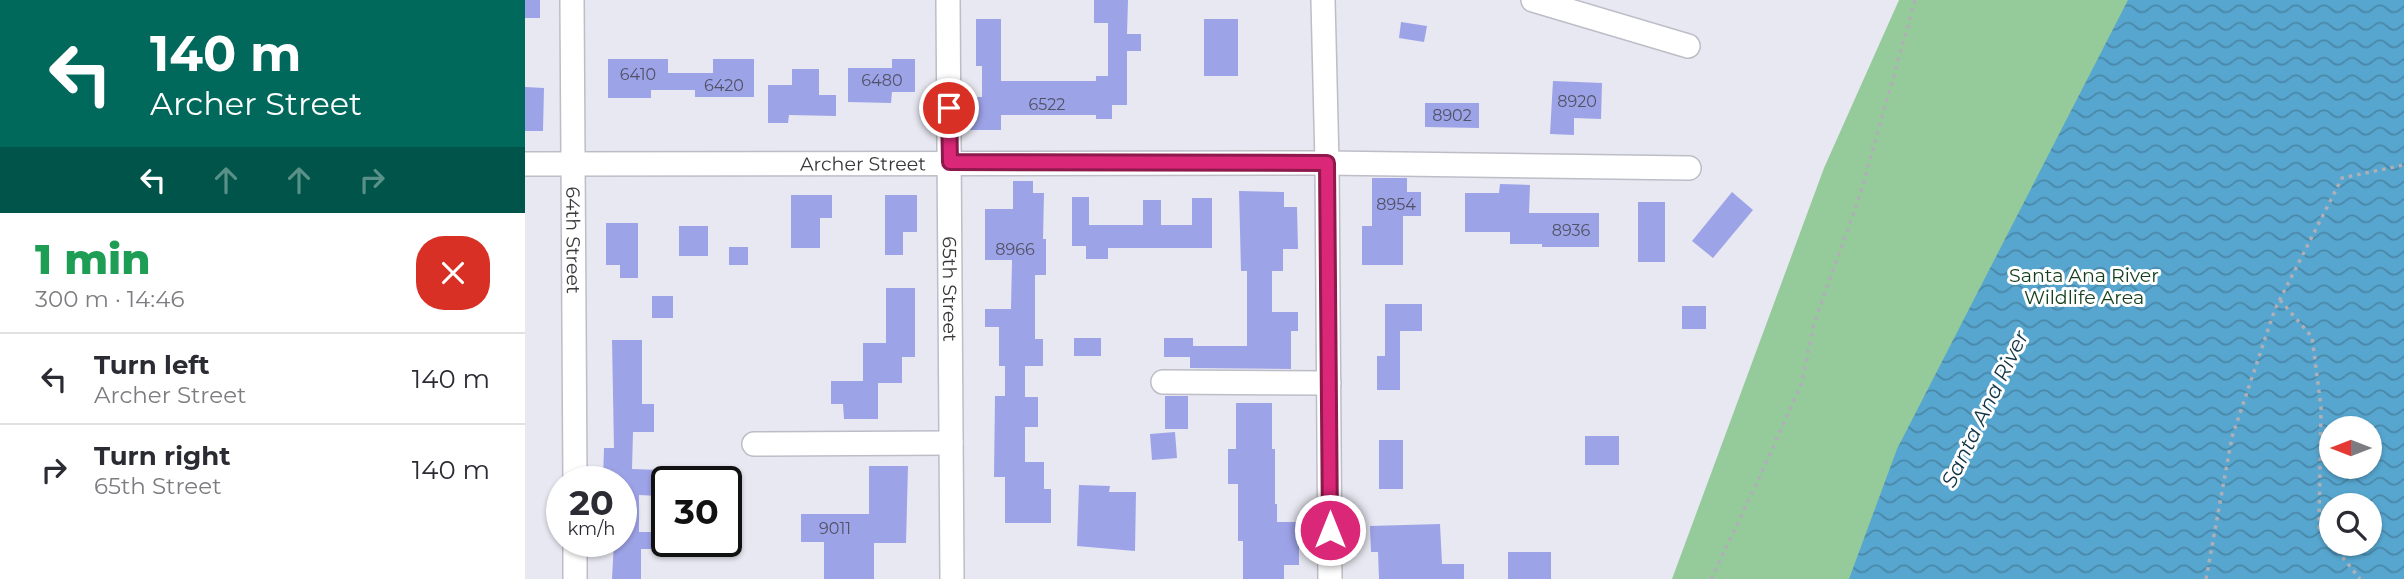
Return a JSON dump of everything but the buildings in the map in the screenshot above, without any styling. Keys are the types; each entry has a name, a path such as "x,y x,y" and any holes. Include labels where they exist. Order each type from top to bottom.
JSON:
{"street":[{"name":"64th Street","path":"572,0 575,466"},
{"name":"65th Street","path":"948,0 952,579"},
{"path":"1323,0 1330,579"},
{"path":"1533,0 1688,46"},
{"name":"Archer Street","path":"525,164 1327,163 1689,168"},
{"path":"1163,382 1329,383"},
{"path":"754,443 951,443"},
{"path":"575,557 575,579"}],"path":[{"path":"1711,579 1801,385 1814,324 1861,192 1915,0"},
{"path":"2206,579 2232,436 2280,299 2342,178 2404,165"},
{"path":"2280,299 2312,337 2321,407 2320,493"},
{"path":"2341,556 2360,579"}],"green space":[{"name":"Santa Ana River","path":"1899,0 2404,0 2404,579 1672,579 1824,168"}],"water":[{"name":"Santa Ana River","path":"2128,0 2404,0 2404,579 1849,579 1897,449"}],"route":[{"path":"949,108 950,162 1327,163 1330,530"}],"park label":[{"name":"Santa Ana River Wildlife Area","path":"2084,286"}]}
